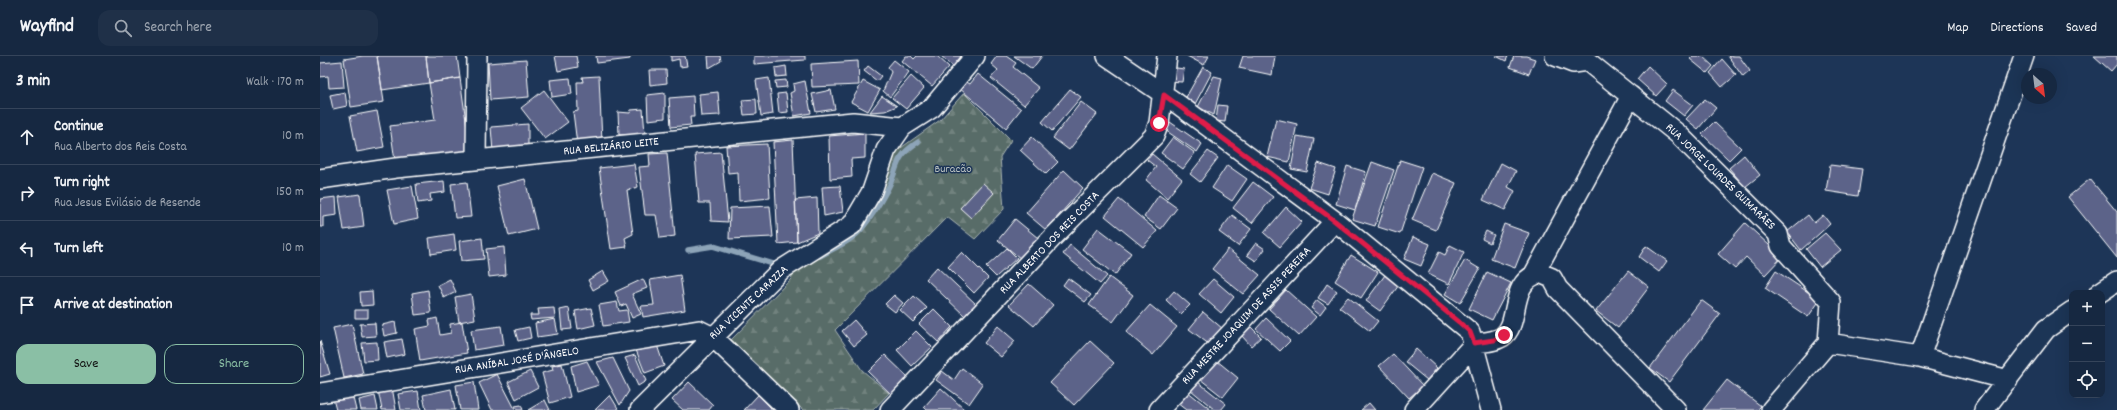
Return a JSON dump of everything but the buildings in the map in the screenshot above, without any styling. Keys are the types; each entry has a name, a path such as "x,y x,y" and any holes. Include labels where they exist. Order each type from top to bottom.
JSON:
{"street":[{"path":"476,160 477,56"},
{"name":"RUA VICENTE CARAZZA","path":"640,410 781,270 852,225 872,191 886,150 902,127 932,108 975,56"},
{"path":"1107,56 1164,95 1335,221 1470,332 1491,410"},
{"name":"RUA ALBERTO DOS REIS COSTA","path":"890,410 1054,236 1154,136 1159,123 1164,95 1167,56"},
{"name":"RUA JORGE LOURDES GUIMARÃES","path":"1555,56 1573,63 1591,58 1631,96 1678,134 1778,234 1781,246 1831,302 1828,343"},
{"path":"1920,358 2024,56"},
{"path":"1414,410 1474,343 1494,340 1504,335 1509,327 1522,284 1534,274 1631,96"},
{"name":"RUA BELIZÁRIO LEITE","path":"320,179 396,168 853,122 902,127"},
{"name":"RUA MESTRE JOAQUIM DE ASSIS PEREIRA","path":"1158,410 1335,221"},
{"path":"1534,274 1546,274 1552,278 1558,289 1676,410"},
{"path":"2104,290 2117,281"},
{"path":"1984,410 2046,329 2069,313"},
{"name":"RUA ANÍBAL JOSÉ D'ÂNGELO","path":"320,393 699,330 713,337"},
{"path":"713,337 789,410"},
{"path":"1771,410 1828,343 1920,358 2008,380"}],"green space":[{"name":"Buracão","path":"964,93 1011,140 1000,157 1004,209 975,239 947,217 835,330 862,370 889,393 873,410 803,410 730,341 791,279 794,271 853,231 891,155 940,120"}],"waterway":[{"path":"820,256 859,232 873,214 884,195 900,159 904,153 918,142"},
{"path":"688,250 713,246 780,266"}],"route":[{"path":"1159,123 1164,95 1335,221 1459,322 1470,332 1474,343 1494,340 1501,338 1504,335"}]}
